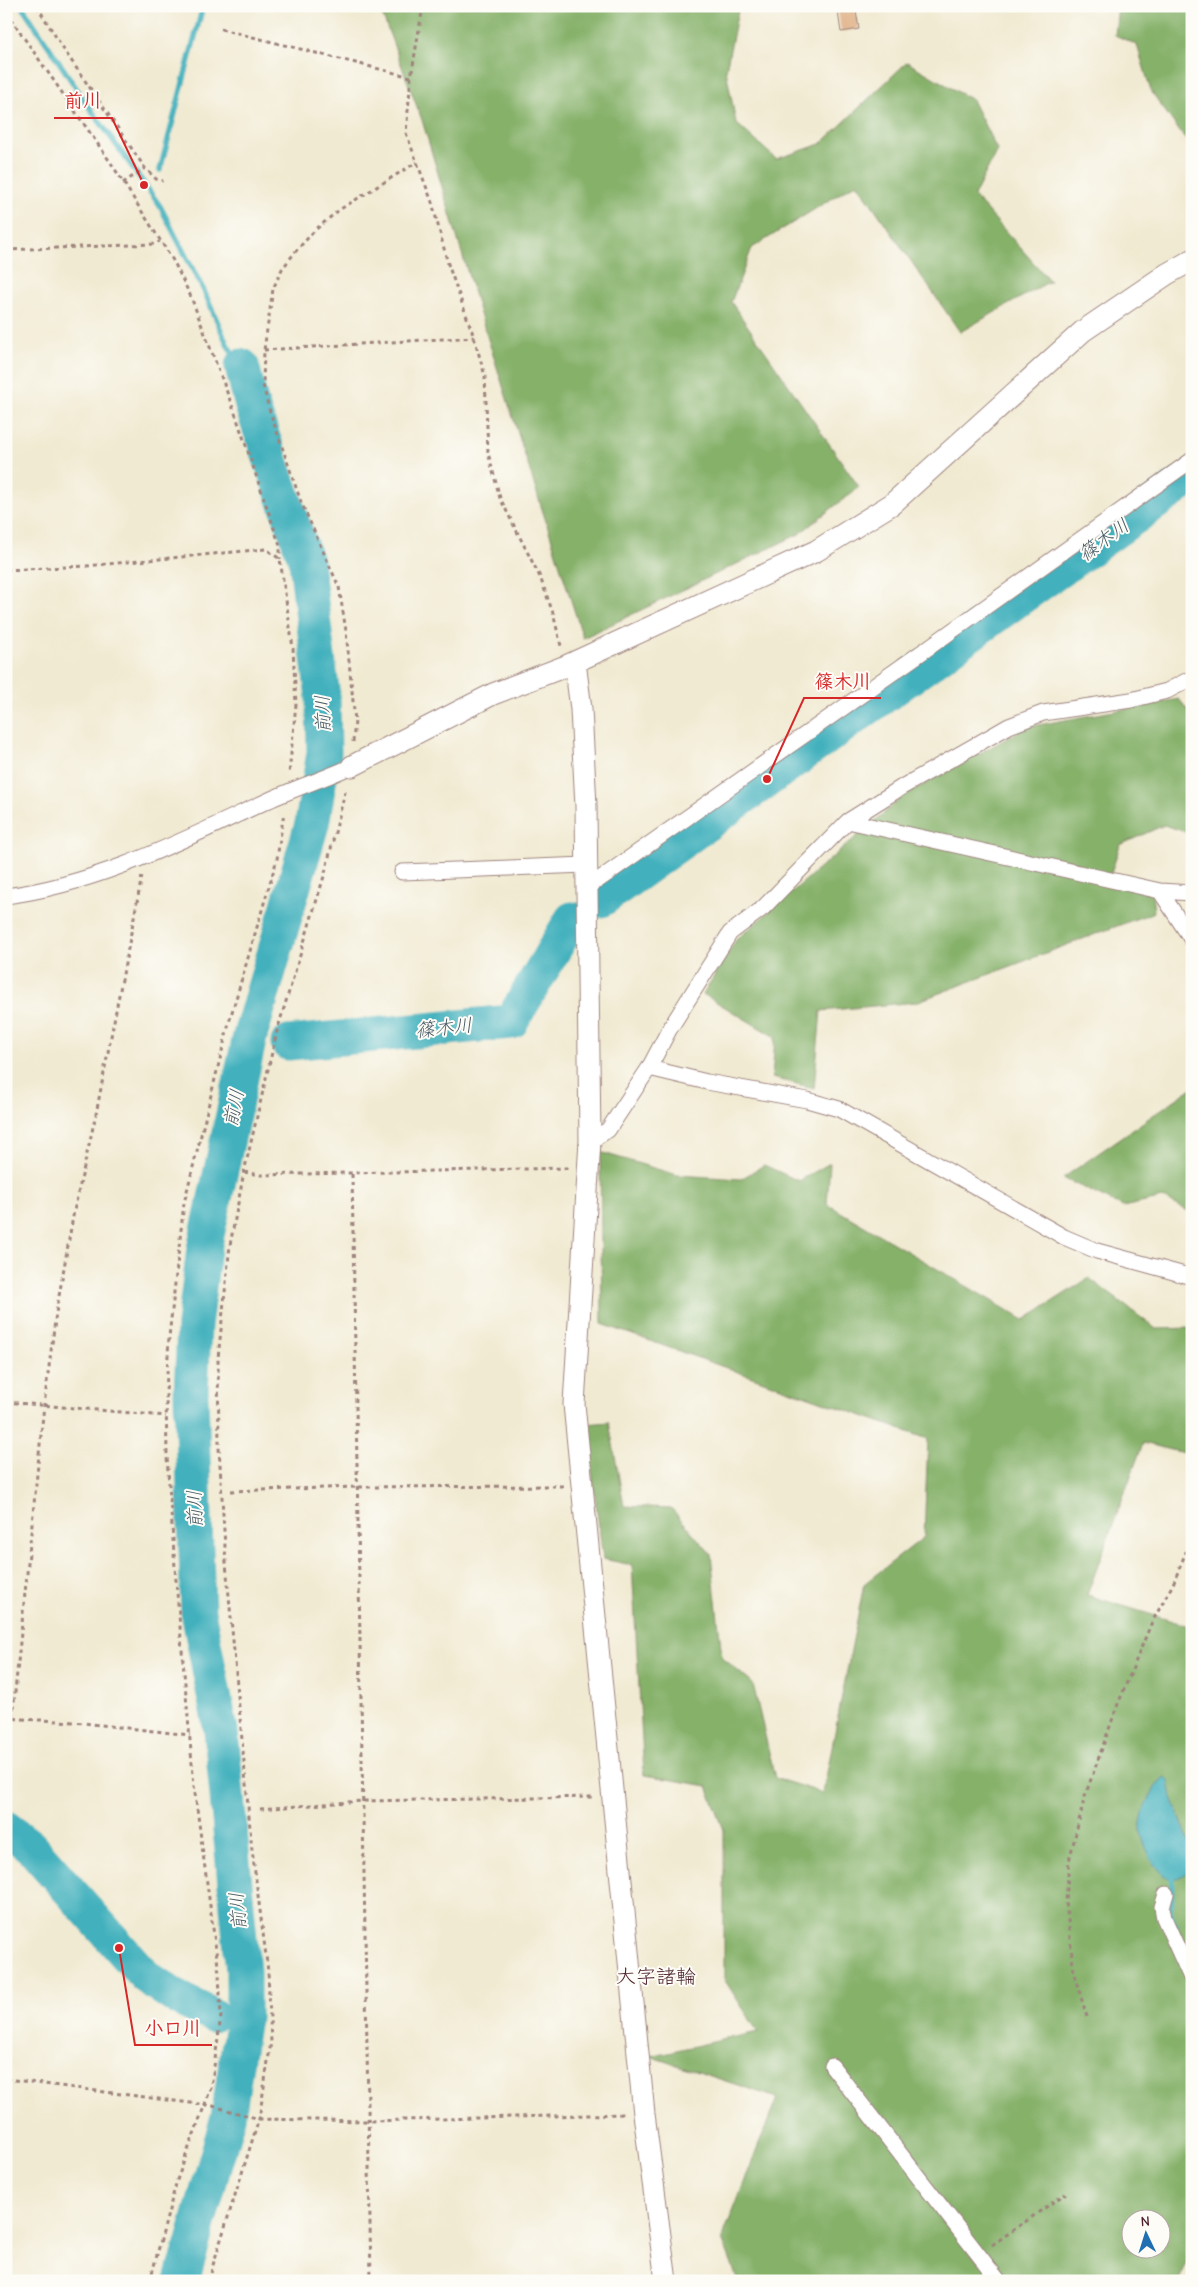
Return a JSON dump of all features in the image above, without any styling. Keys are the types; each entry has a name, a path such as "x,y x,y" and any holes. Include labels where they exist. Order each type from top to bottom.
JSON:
{"street":[{"path":"6,896 47,890 144,858 285,792 319,781 352,766 493,694 570,664 816,551 892,504 1083,331 1166,274 1192,260"},
{"path":"402,872 586,875 597,881 1192,460"},
{"path":"570,664 581,708 586,875 590,1141 574,1404 644,2114 666,2281"},
{"path":"590,1141 608,1130 649,1068 669,1030 730,933 762,908 848,821 902,787 1009,726 1043,713 1131,700 1167,691 1192,678"},
{"path":"848,821 1160,891 1192,894"},
{"path":"1160,891 1192,940"},
{"path":"649,1068 707,1082 807,1100 840,1109 1064,1237 1097,1251 1192,1277"},
{"path":"1166,1894 1162,1907 1164,1918 1172,1940 1192,1980"},
{"path":"832,2066 980,2254 999,2281"}],"path":[{"path":"37,6 64,50 145,168 156,179 163,181"},
{"path":"423,6 411,77 406,133 432,202 448,264 474,337 485,376 488,453 500,498 540,576 570,664"},
{"path":"6,12 123,183 174,262 202,325 280,546 280,559 292,648 296,704 289,776 285,792 284,823 277,859 230,1019 184,1203 168,1337 166,1416 176,1581 194,1786 218,1973 221,2016 211,2088 177,2180 150,2281"},
{"path":"221,29 411,77"},
{"path":"210,2281 212,2268 258,2119 270,2051 271,2012 268,1971 252,1850 226,1563 219,1448 218,1358 230,1245 244,1172 277,1031 325,873 352,766 355,721 346,631 339,587 301,502 269,409 263,385 264,350 273,289 282,269 296,251 315,230 339,210 417,162"},
{"path":"123,183 145,168"},
{"path":"6,250 154,244 160,241"},
{"path":"264,350 474,337"},
{"path":"6,570 86,566 266,549 280,559"},
{"path":"6,1782 44,1405 56,1313 74,1211 96,1114 126,954 140,894 144,858"},
{"path":"244,1172 260,1175 352,1174 587,1167"},
{"path":"352,1174 371,2281"},
{"path":"6,1402 166,1416"},
{"path":"232,1491 357,1487 581,1486"},
{"path":"1087,2017 1074,1974 1066,1902 1069,1861 1085,1796 1118,1704 1151,1624 1173,1584 1192,1536"},
{"path":"6,1718 74,1722 190,1735"},
{"path":"260,1809 362,1801 612,1796"},
{"path":"6,2078 213,2106 258,2119 369,2121 644,2114"},
{"path":"980,2254 1066,2193"}],"green space":[{"path":"379,6 739,6 726,70 736,123 776,159 821,144 907,62 972,100 997,150 974,196 1050,281 960,332 857,183 752,248 731,302 859,487 799,534 583,638 481,317 422,120"},
{"path":"1118,6 1192,6 1192,143 1185,139 1151,91 1137,45 1115,35"},
{"path":"1179,699 1192,715 1192,834 1164,825 1120,845 1108,883 1152,893 1154,912 916,1002 821,1011 814,1088 772,1078 775,1037 703,994 736,940 905,795 1027,727"},
{"path":"1192,1088 1192,1213 1163,1198 1123,1207 1063,1178"},
{"path":"600,1152 677,1175 741,1179 764,1165 799,1181 830,1163 827,1204 1024,1320 1089,1278 1156,1329 1192,1328 1192,1455 1143,1443 1087,1595 1192,1627 1192,2253 1179,2281 738,2281 722,2239 777,2098 650,2056 758,2032 724,1979 724,1830 707,1786 644,1775 632,1565 603,1559 586,1424 609,1422 624,1506 671,1508 711,1554 722,1657 753,1684 775,1778 823,1793 864,1584 924,1537 928,1439 602,1324"}],"water":[{"path":"1165,1777 1169,1781 1172,1797 1192,1849 1192,1870 1176,1878 1170,1878 1158,1870 1145,1846 1141,1830 1146,1805 1157,1785"}],"building":[{"path":"837,6 855,6 859,29 841,32"}],"waterway":[{"name":"前川","path":"22,6 84,100 160,206 204,291 228,346 242,366"},
{"path":"160,170 203,6"},
{"name":"前川","path":"182,2281 228,2117 243,2017 243,1972 221,1731 198,1612 191,1395 194,1325 204,1249 250,1036 312,824 324,753 323,697 306,562 252,406 242,366"},
{"name":"篠木川","path":"601,900 1037,586 1192,477"},
{"name":"篠木川","path":"288,1043 511,1022 572,919"},
{"path":"6,1828 30,1846 145,1976 177,1998 212,2015"},
{"path":"1172,1879 1171,1914 1175,1926"}],"place":[{"name":"前川","path":"144,185"},
{"name":"篠木川","path":"767,779"},
{"name":"小口川","path":"119,1948"}],"district":[{"name":"大字諸輪","path":"656,1976"}]}
